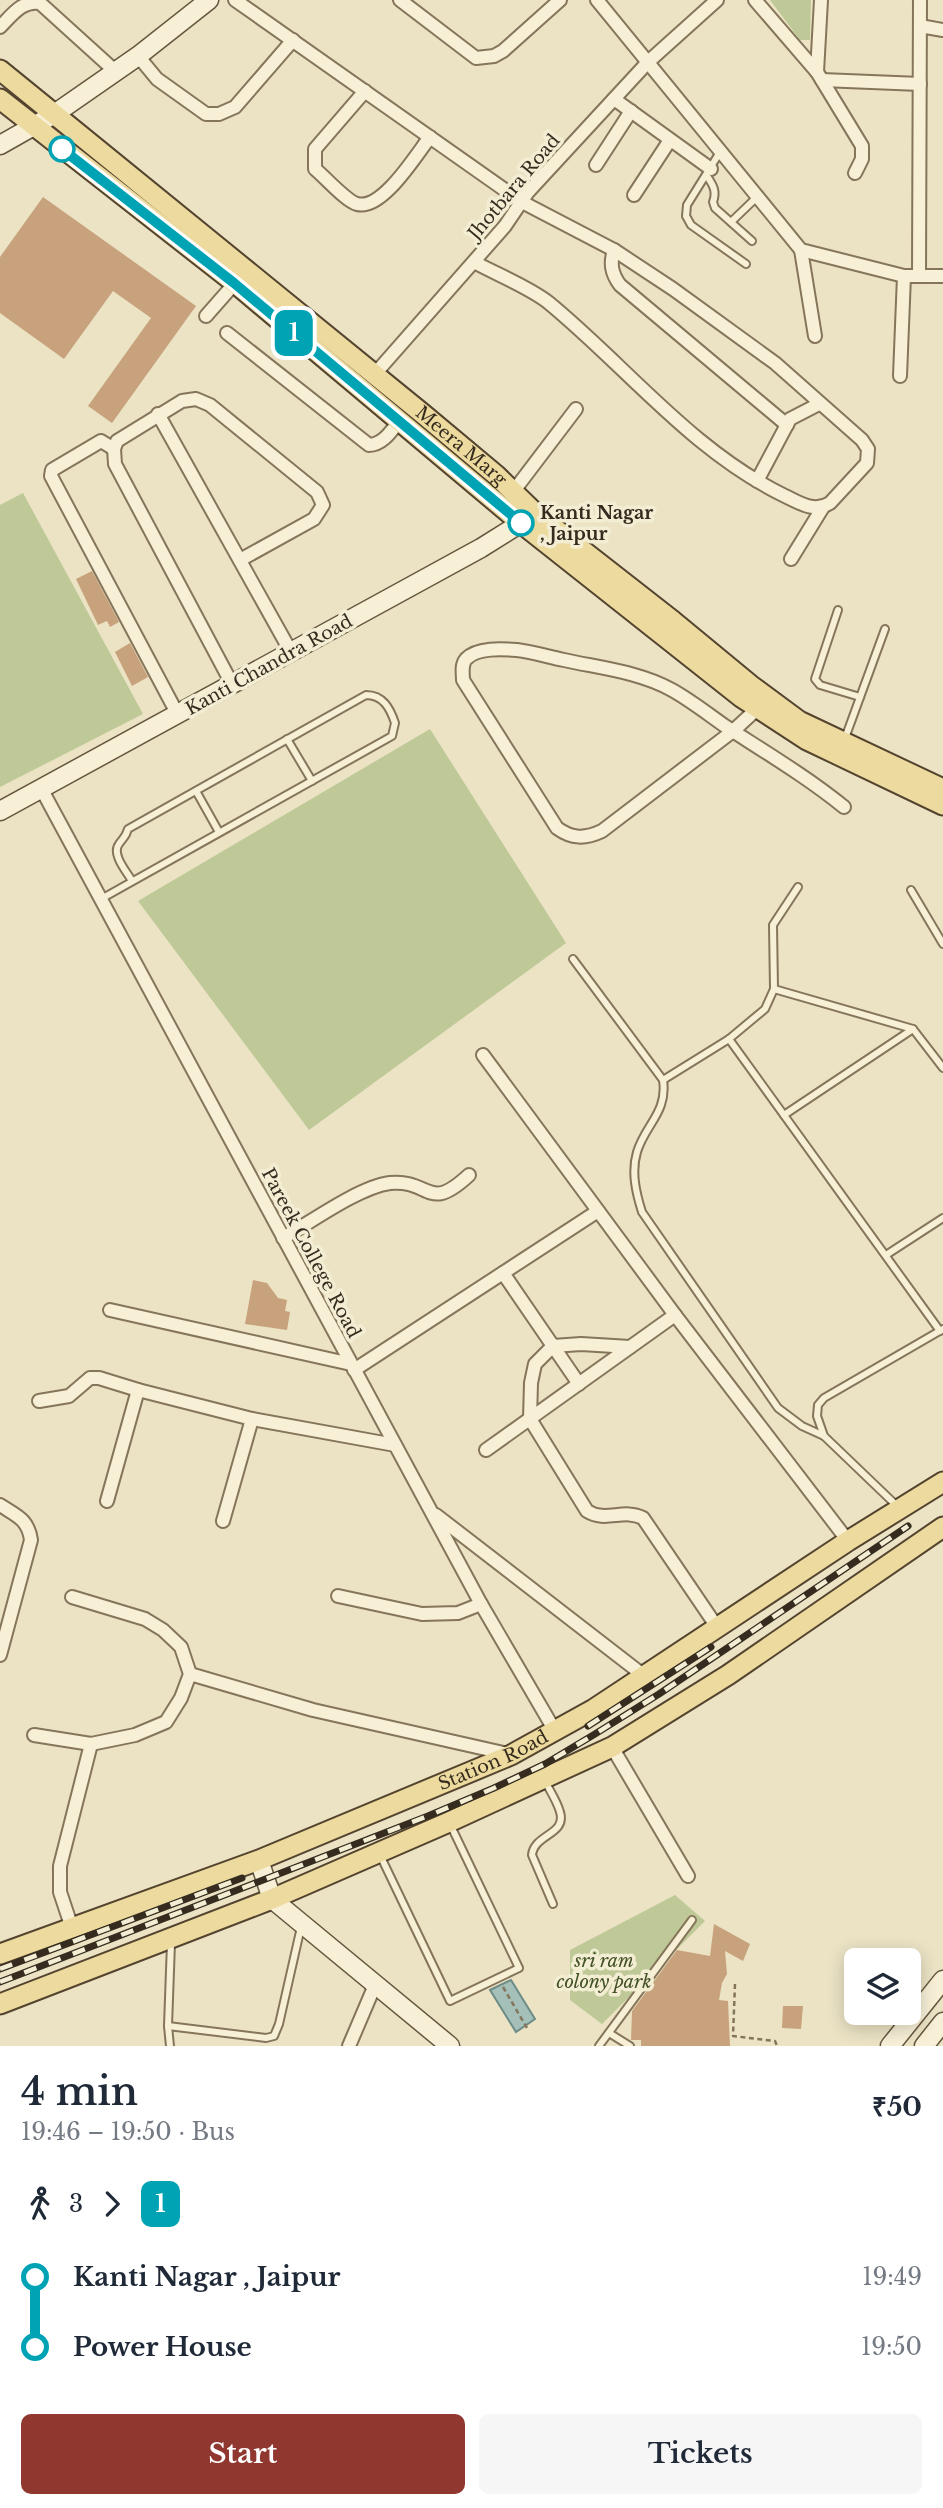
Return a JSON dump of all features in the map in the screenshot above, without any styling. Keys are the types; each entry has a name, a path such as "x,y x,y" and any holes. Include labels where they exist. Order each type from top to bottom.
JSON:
{"main road":[{"name":"Meera Marg","path":"0,70 513,492 528,519 673,621 799,721 943,789"},
{"name":"Meera Marg","path":"0,99 234,283 400,421 528,519 758,708 807,740 943,805"},
{"name":"Station Road","path":"0,1954 259,1860 510,1755 594,1709 848,1541 943,1482"},
{"path":"0,2004 272,1899 612,1747 728,1675 943,1527"}],"street":[{"path":"0,145 54,115 138,56 209,0"},
{"path":"235,0 522,202 614,250 775,363 862,440 868,449 867,463 830,503 823,507 791,559"},
{"path":"400,0 476,58 494,56 503,51 560,0"},
{"path":"597,0 801,250 815,336"},
{"name":"Jhotbara Road","path":"374,375 614,99 648,62 717,0"},
{"path":"755,0 820,76 862,146 862,159 855,173"},
{"path":"820,76 821,0"},
{"path":"919,276 920,0"},
{"path":"0,27 22,6 30,2 40,4 115,72"},
{"path":"920,26 943,30"},
{"path":"138,56 157,79 206,114 219,114 235,107 293,40"},
{"path":"820,76 920,85"},
{"path":"365,91 315,149 314,155 315,169 354,204 368,205 384,195 430,137"},
{"path":"614,99 670,139 709,172"},
{"path":"596,165 631,111"},
{"path":"634,195 670,139"},
{"path":"614,250 611,268 620,285 787,425"},
{"path":"801,250 904,275 943,276"},
{"path":"474,262 547,301 697,439 757,481 809,507 823,507"},
{"path":"900,376 904,275"},
{"path":"206,316 234,283"},
{"path":"227,333 369,445 375,445 384,439 400,421"},
{"path":"232,684 115,464 114,449 117,441 181,401 196,399 210,405 321,497 323,505 314,519 240,559"},
{"path":"757,481 790,419 820,404"},
{"path":"513,492 576,409"},
{"path":"158,414 291,652"},
{"path":"114,449 101,441 52,470 51,476 178,715"},
{"name":"Kanti Chandra Road","path":"0,811 481,548 528,519"},
{"path":"758,708 733,731 602,831 591,836 578,837 557,828 463,680 462,667 466,659 480,652 518,650 645,678 673,690 733,731 844,807"},
{"name":"Pareek College Road","path":"42,790 481,1604 555,1731"},
{"path":"483,1055 675,1315 848,1541"},
{"path":"283,1238 377,1186 406,1184 437,1195 454,1189 469,1175"},
{"path":"110,1310 353,1367 598,1211"},
{"path":"503,1273 579,1384"},
{"path":"486,1450 675,1315"},
{"path":"630,1347 581,1343 553,1346 535,1364 531,1383 530,1419 587,1511 604,1518 623,1512 643,1518 717,1627"},
{"path":"39,1401 69,1396 90,1378 99,1378 252,1419 395,1446"},
{"path":"107,1502 138,1390"},
{"path":"223,1521 252,1419"},
{"path":"0,1504 23,1519 29,1527 31,1540 0,1655"},
{"path":"431,1512 643,1675"},
{"path":"338,1596 422,1614 458,1613 481,1604"},
{"path":"34,1735 91,1744 135,1735 166,1722 181,1698 190,1674 181,1647 145,1619 72,1597"},
{"path":"190,1674 313,1710 510,1755"},
{"path":"72,1928 60,1892 60,1866 91,1744"},
{"path":"612,1747 688,1876"},
{"path":"259,1860 272,1899 450,2046"},
{"path":"890,2046 943,1980"},
{"path":"349,2046 375,1985"}],"lane":[{"path":"720,152 687,205 686,216 691,225 746,264"},
{"path":"709,172 715,188 715,208 752,241"},
{"path":"731,222 757,197"},
{"path":"838,610 815,679 820,685 860,697"},
{"path":"844,742 885,629"},
{"path":"101,899 392,736 395,723 382,699 366,695 128,829 127,835 116,846 116,853 132,881"},
{"path":"287,739 312,781"},
{"path":"196,791 219,832"},
{"path":"663,1080 729,1040 765,1009 774,989 773,925 798,887"},
{"path":"911,890 943,944"},
{"path":"573,959 663,1080 665,1093 656,1120 637,1153 634,1187 642,1212 778,1408 802,1426 824,1436 901,1509"},
{"path":"774,989 913,1029 943,1068"},
{"path":"784,1115 913,1029"},
{"path":"729,1040 942,1330 824,1398 818,1405 817,1416 824,1436"},
{"path":"886,1255 943,1218"},
{"path":"544,1779 560,1812 561,1821 558,1829 537,1841 532,1855 553,1904"},
{"path":"378,1852 450,2001 519,1968 449,1822"},
{"path":"599,2046 692,1920"},
{"path":"168,2026 266,2038 274,2036 302,1923"},
{"path":"170,2046 168,2026 172,1938"},
{"path":"609,2033 630,2046"}],"path":[{"path":"497,1979 527,2028"},
{"path":"735,1984 733,2036 775,2041 777,2046"}],"green space":[{"path":"770,0 811,0 810,40 800,40"},
{"path":"23,493 143,714 0,787 0,505"},
{"path":"430,729 566,943 309,1130 138,901"},
{"name":"sri ram colony park","path":"675,1895 705,1921 602,2024 570,2000 570,1950"}],"water":[{"path":"511,1980 535,2019 516,2032 490,1990"}],"building":[{"path":"43,197 196,306 112,423 88,406 151,318 113,291 64,359 0,313 0,257"},
{"path":"92,571 119,622 110,627 107,621 98,625 76,579"},
{"path":"130,643 148,677 132,686 115,652"},
{"path":"253,1280 267,1283 278,1298 287,1300 285,1311 290,1312 287,1330 245,1324"},
{"path":"714,1924 750,1944 743,1961 725,1951 727,1974 722,1983 719,2000 728,2001 730,2046 641,2046 641,2040 631,2040 632,2011 677,1950 710,1956"},
{"path":"783,2006 803,2006 801,2029 782,2028"}],"railway":[{"path":"0,1982 428,1816 545,1764 659,1694 908,1526"},
{"path":"588,1726 711,1647"},
{"path":"0,1969 242,1878"}],"bus line":[{"name":"1","path":"62,149 234,283 521,523"}],"place":[{"name":"Kanti Nagar , Jaipur","path":"521,523"}]}
